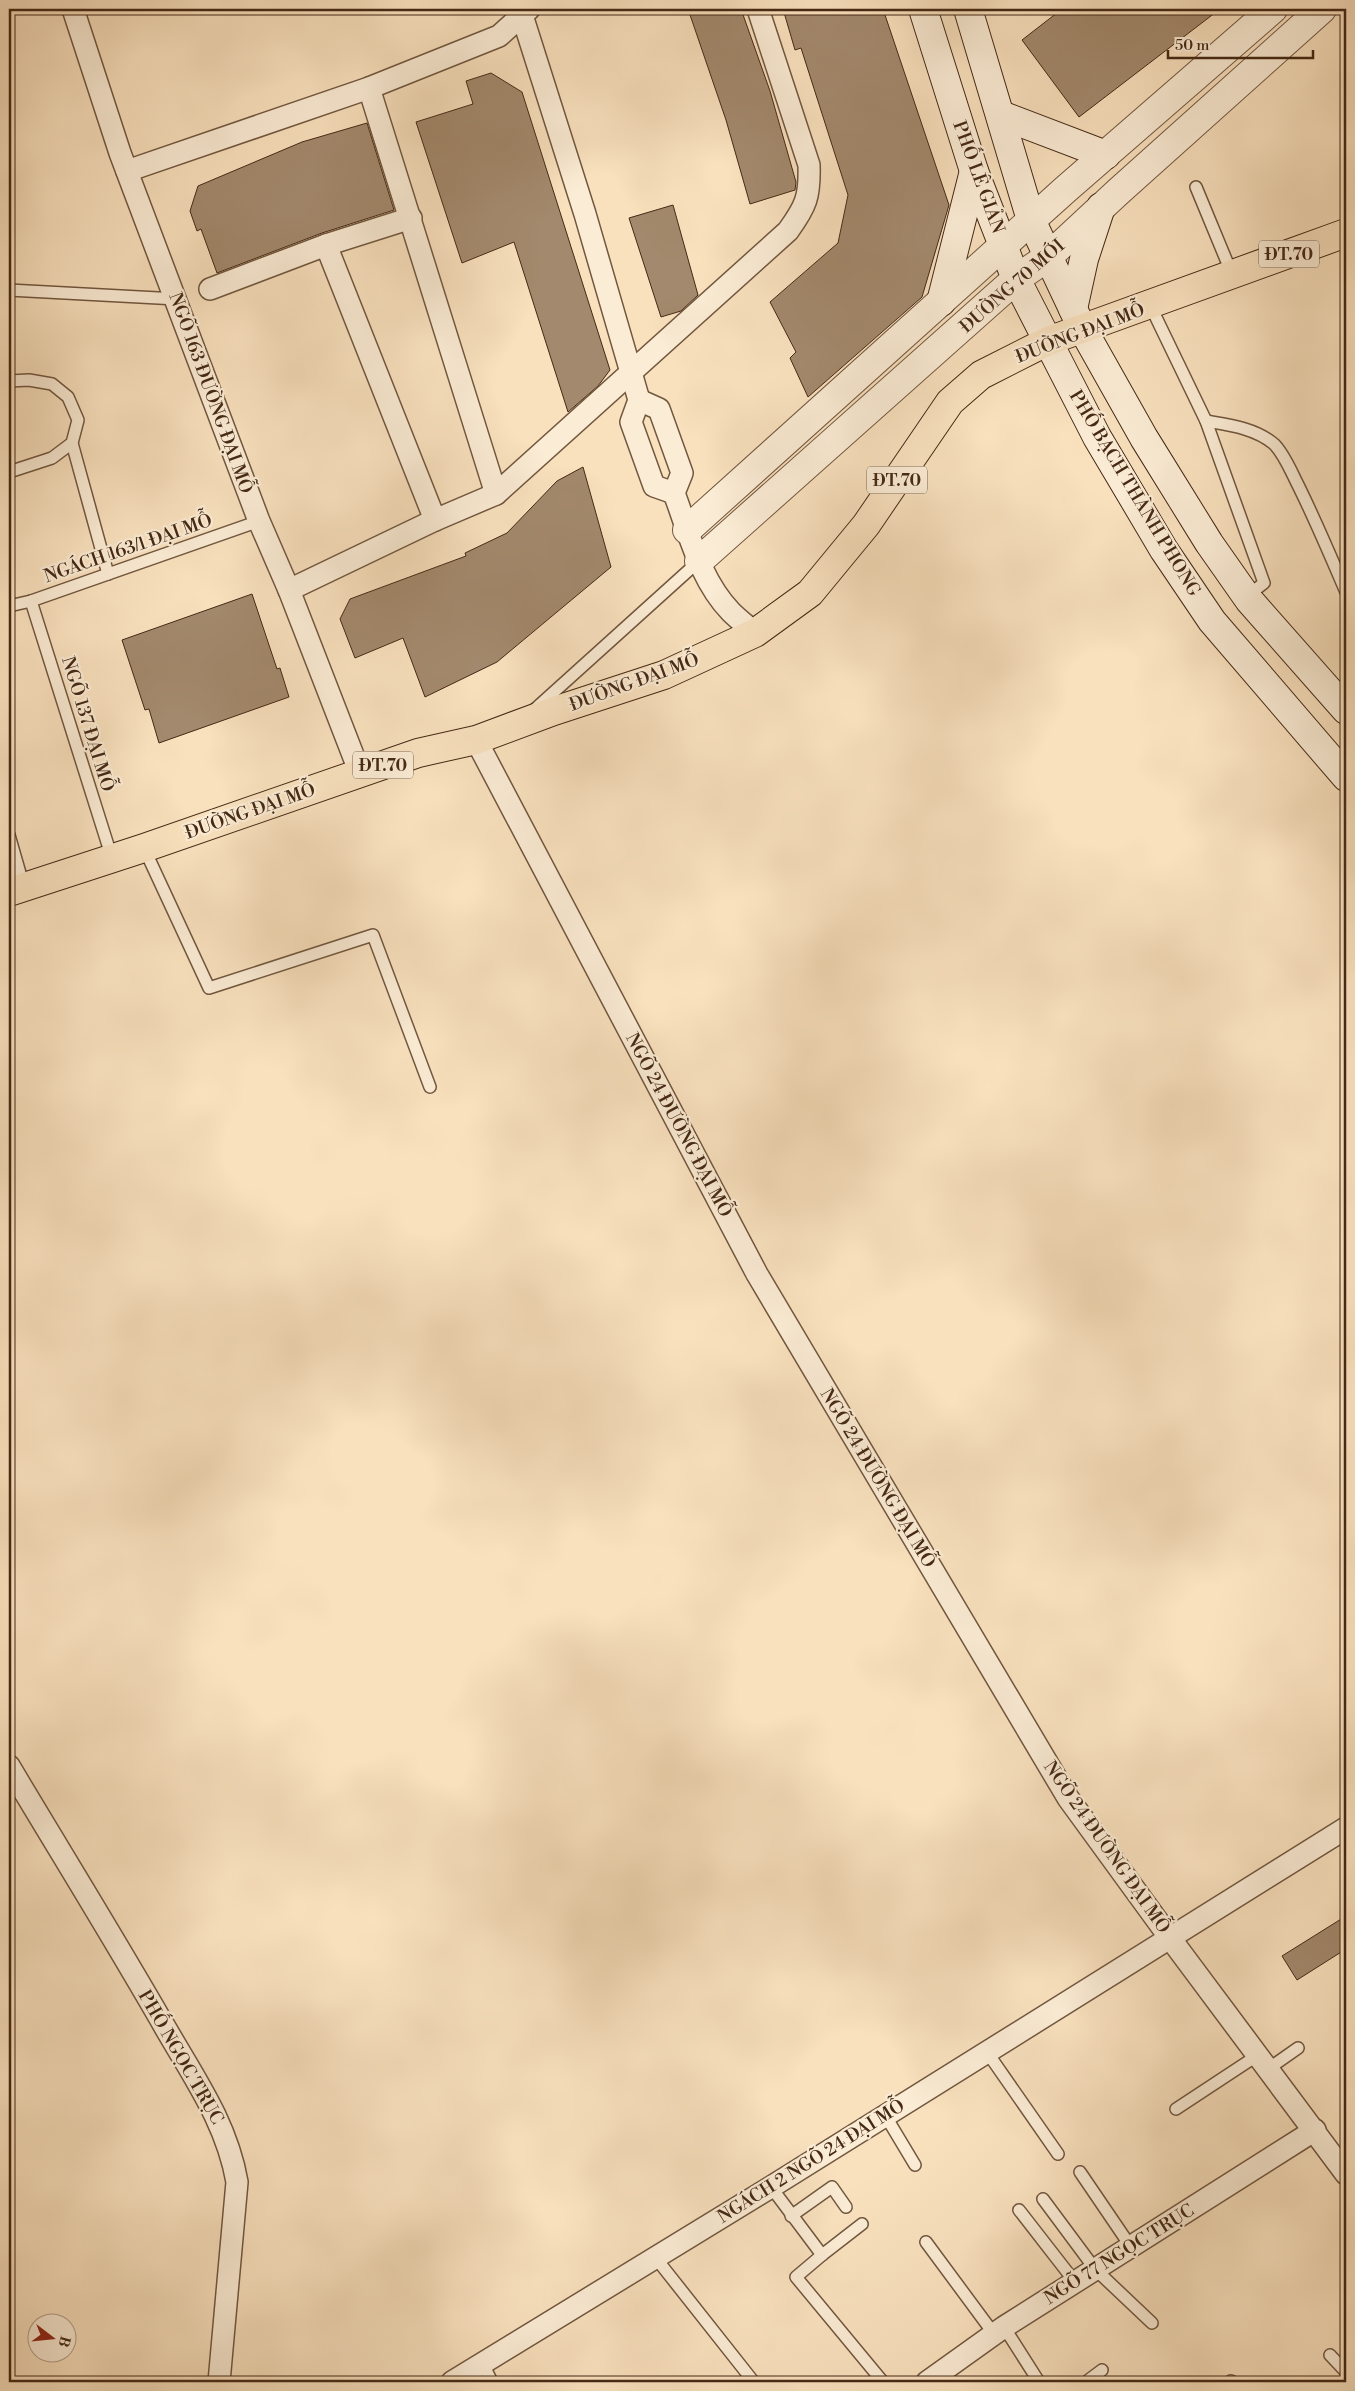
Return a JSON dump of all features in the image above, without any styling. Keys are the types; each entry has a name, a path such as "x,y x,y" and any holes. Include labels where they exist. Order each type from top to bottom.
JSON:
{"main road":[{"name":"PHỐ LÊ GIẢN","path":"923,9 974,171 1016,279 1048,341"},
{"name":"PHỐ LÊ GIẢN","path":"968,9 1031,220 1078,318"},
{"name":"ĐƯỜNG 70 MỚI","path":"688,530 1031,220 1273,9"},
{"name":"ĐƯỜNG 70 MỚI","path":"699,561 1016,279 1048,256 1322,9"},
{"path":"1001,115 1106,155"},
{"path":"941,302 974,171"},
{"path":"1078,318 1084,259 1101,207"},
{"name":"ĐƯỜNG ĐẠI MỖ","path":"16,889 144,848 418,753 476,740 664,675 755,633 810,593 866,525 950,402 981,375 1048,341 1078,318 1150,306 1346,233"},
{"name":"PHỐ BẠCH THÀNH PHONG","path":"1078,318 1144,438 1209,543 1249,600 1346,710"},
{"name":"PHỐ BẠCH THÀNH PHONG","path":"1048,341 1097,437 1164,550 1212,621 1346,777"}],"street":[{"name":"NGÕ 163 ĐƯỜNG ĐẠI MỖ","path":"73,9 127,171 177,299 259,521 289,590 360,774"},
{"path":"289,590 435,520 496,494 788,231 802,211 810,189 809,165 758,9"},
{"path":"127,171 369,88 499,36 523,10"},
{"path":"523,10 632,373 639,400 631,422 654,486 674,492"},
{"path":"369,88 496,494"},
{"path":"210,288 326,245 411,218"},
{"path":"326,245 435,520"},
{"path":"639,400 660,410 682,473 674,492 699,561 712,586 730,611 755,633"},
{"name":"NGÕ 24 ĐƯỜNG ĐẠI MỖ","path":"476,740 757,1274 1068,1798 1346,2174"},
{"name":"PHỐ NGỌC TRỤC","path":"9,1766 152,2004 221,2125 232,2156 237,2182 219,2382"},
{"name":"NGÁCH 2 NGÕ 24 ĐẠI MỖ","path":"452,2382 771,2187 1346,1828"},
{"name":"NGÕ 77 NGỌC TRỤC","path":"941,2379 999,2331 1314,2130"}],"lane":[{"path":"1196,187 1232,274"},
{"path":"9,290 177,299"},
{"path":"1150,306 1206,421 1264,583 1255,590 1249,600"},
{"path":"9,381 29,380 52,384 68,397 78,420 72,443 108,574"},
{"path":"1206,421 1258,433 1275,445 1288,465 1346,592"},
{"path":"9,472 52,458 72,443"},
{"name":"NGÁCH 163/1 ĐẠI MỖ","path":"9,606 108,574 259,521"},
{"path":"518,724 699,561"},
{"name":"NGÕ 137 ĐẠI MỖ","path":"31,600 112,858"},
{"path":"9,835 16,889"},
{"path":"144,848 209,988 373,935 430,1088"},
{"path":"1176,2109 1263,2062 1298,2048"},
{"path":"987,2052 1058,2154"},
{"path":"885,2115 915,2165"},
{"path":"1080,2172 1131,2247"},
{"path":"771,2187 822,2255"},
{"path":"791,2216 832,2188 846,2207"},
{"path":"1043,2199 1095,2269 1152,2323"},
{"path":"1019,2210 1074,2282"},
{"path":"862,2224 796,2277 883,2382"},
{"path":"926,2242 1039,2382"},
{"path":"655,2258 753,2380"},
{"path":"1330,2356 1346,2372"},
{"path":"482,2362 492,2382"},
{"path":"1086,2382 1102,2370"}],"building":[{"path":"688,9 741,9 770,91 796,182 795,190 750,204 726,120"},
{"path":"783,9 883,9 949,205 922,297 808,397 790,358 796,352 770,302 838,243 848,195 801,48 795,50"},
{"path":"1062,9 1220,9 1079,117 1022,40"},
{"path":"491,73 522,92 610,370 598,386 568,412 514,242 462,263 416,122 473,104 466,81"},
{"path":"367,123 394,210 322,233 217,273 201,229 197,231 190,211 198,186 302,142"},
{"path":"673,205 698,295 681,311 661,317 629,218"},
{"path":"583,467 611,567 497,662 425,697 403,638 355,658 340,619 350,599 466,556 465,553 507,533 557,481"},
{"path":"252,594 277,669 280,668 289,697 159,743 149,709 145,710 122,640"},
{"path":"1346,1916 1346,1949 1297,1980 1282,1956"}]}
